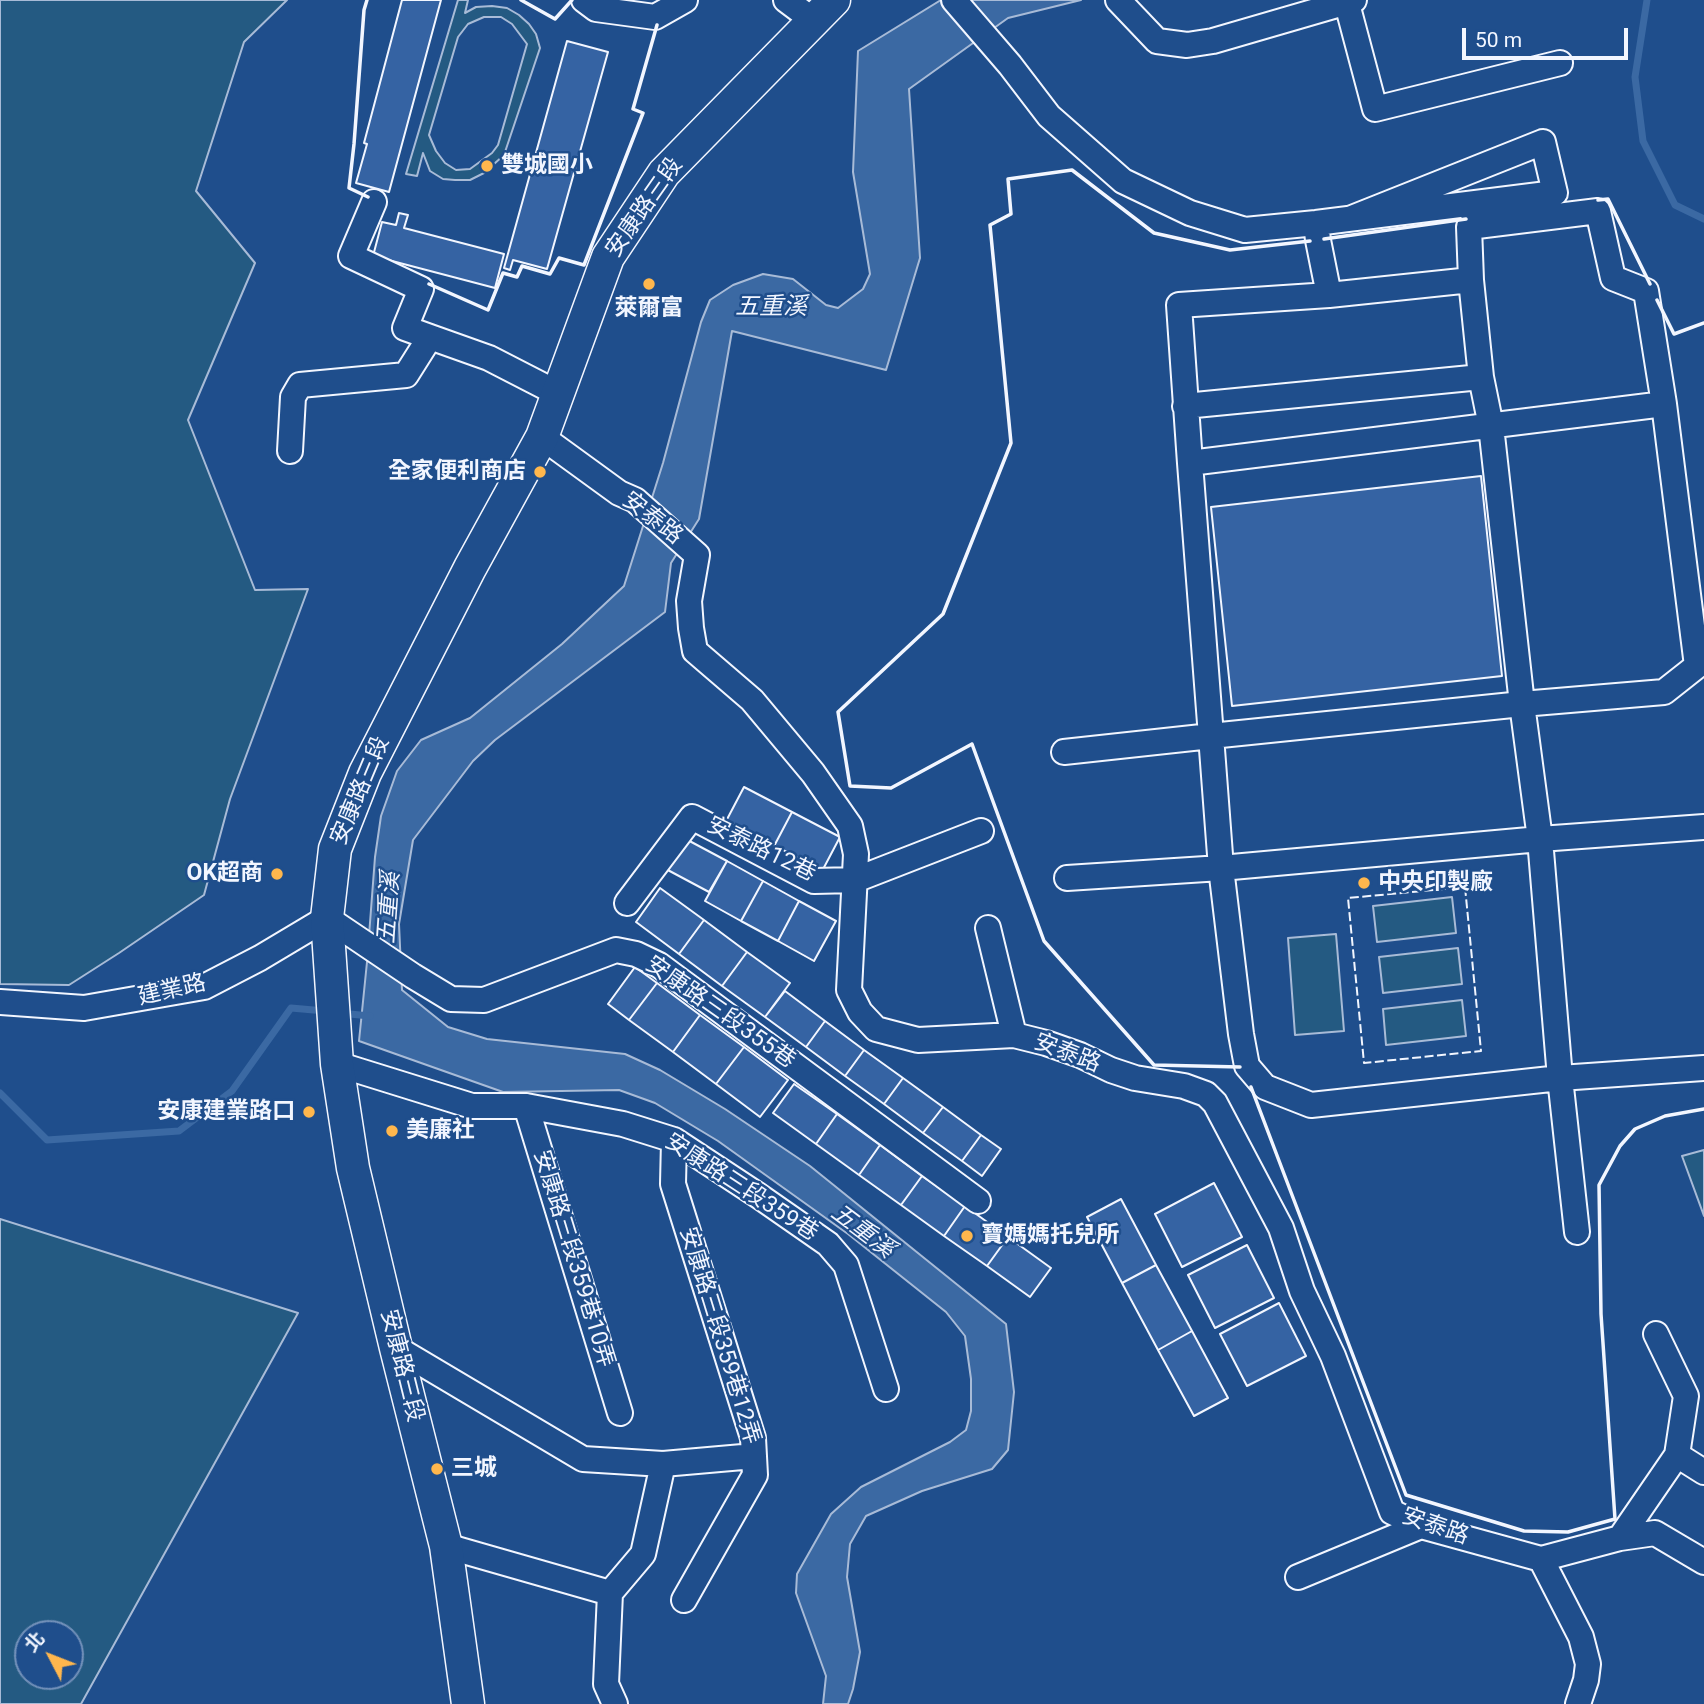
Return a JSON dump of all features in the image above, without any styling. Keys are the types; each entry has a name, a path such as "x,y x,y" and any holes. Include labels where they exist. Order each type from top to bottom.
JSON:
{"main road":[{"name":"安康路三段","path":"468,1704 446,1546 353,1168 337,1064 327,918 335,849 365,773 470,568 542,437 608,257 664,173 824,11"}],"street":[{"path":"584,0 596,9 655,17 685,0"},
{"path":"786,0 824,11"},
{"path":"954,0 1010,65 1049,116 1123,181 1190,213 1245,230 1317,223 1555,192 1543,142 1352,218"},
{"path":"1119,1 1157,41 1186,45 1213,41 1349,1 1375,108 1560,63"},
{"path":"374,202 351,256 421,289 405,328 489,358 559,394"},
{"path":"1065,752 1522,704 1664,692 1697,666 1664,404 1646,291 1614,278 1598,211 1469,227 1471,280 1481,377 1491,425 1522,704 1540,839 1560,1078 1577,1232"},
{"path":"1317,223 1329,295"},
{"path":"1471,280 1329,295 1179,305 1221,867 1247,1066 1265,1087 1311,1105 1560,1078 1704,1068"},
{"path":"290,450 293,397 300,385 406,374 430,337"},
{"path":"1185,406 1481,377"},
{"path":"1189,464 1664,404"},
{"name":"安泰路","path":"542,437 619,492 635,500 697,555 689,601 695,651 752,700 813,773 850,826 856,855 849,990 860,1012 876,1028 918,1040 1014,1035 1080,1055 1135,1078 1184,1086 1206,1094 1215,1103 1281,1228 1302,1291 1333,1356 1392,1512 1421,1526 1541,1559"},
{"name":"安泰路12巷","path":"627,903 692,817 814,881 855,880"},
{"path":"1067,878 1704,827"},
{"path":"855,880 981,831"},
{"name":"安康路三段355巷","path":"327,918 451,999 484,1000 616,950 636,954 659,965 978,1201"},
{"name":"建業路","path":"0,1002 84,1008 204,987 260,958 327,918"},
{"path":"988,928 1014,1035"},
{"name":"安康路三段359巷","path":"337,1064 472,1106 526,1106 623,1124 674,1140 828,1244 846,1265 886,1389"},
{"name":"安康路三段359巷10弄","path":"526,1106 620,1413"},
{"name":"安康路三段359巷12弄","path":"674,1140 673,1184 753,1438 755,1475 684,1600"},
{"path":"1620,1538 1677,1455 1686,1396 1656,1334"},
{"path":"396,1348 583,1459 663,1464 754,1456"},
{"path":"1677,1455 1704,1472"},
{"path":"615,1704 606,1684 610,1592 642,1554 663,1464"},
{"path":"1298,1577 1421,1526"},
{"path":"1578,1704 1586,1681 1588,1664 1581,1637 1541,1559 1620,1538 1655,1533 1704,1562"},
{"path":"446,1546 610,1592"}],"shaded area":[{"path":"0,0 287,0 244,42 196,191 255,263 188,420 255,590 308,589 230,799 204,895 69,985 0,984"},
{"path":"458,0 468,0 465,13 476,7 492,6 507,8 519,15 536,34 540,48 504,155 484,173 470,180 443,179 430,171 423,153 417,176 406,174","holes":["484,17 501,17 512,24 527,44 498,145 492,153 470,169 456,170 445,163 429,135 458,37 468,24"]},
{"path":"1452,897 1456,933 1377,942 1373,906"},
{"path":"1336,934 1344,1031 1295,1035 1288,938"},
{"path":"1458,948 1462,984 1383,993 1379,957"},
{"path":"1462,1000 1466,1036 1386,1045 1383,1009"},
{"path":"1704,1150 1704,1216 1682,1156"},
{"path":"0,1219 298,1313 81,1704 0,1704"}],"water":[{"name":"五重溪","path":"941,0 1081,0 1008,18 909,89 920,258 886,370 732,331 699,519 671,563 665,612 495,740 473,761 413,840 399,924 402,990 448,1027 487,1039 625,1054 660,1070 725,1109 810,1166 1006,1324 1014,1392 1008,1450 992,1469 922,1491 866,1516 850,1544 847,1577 860,1652 853,1689 848,1704 823,1704 826,1676 796,1593 797,1574 831,1514 861,1487 950,1442 966,1430 971,1411 971,1379 965,1336 946,1312 848,1234 718,1141 655,1103 619,1090 503,1092 359,1041 375,857 381,816 397,771 421,740 470,718 562,644 624,586 663,463 701,322 710,300 733,285 763,274 793,279 826,305 838,308 863,289 870,274 853,172 858,51"}],"building":[{"path":"402,0 441,0 389,192 356,183"},
{"path":"567,41 608,52 547,269 513,260 510,270 504,268"},
{"path":"399,213 408,215 404,228 504,254 495,288 373,256 382,222 396,225"},
{"path":"1481,476 1502,676 1232,706 1211,507"},
{"path":"744,787 792,812 772,850 724,825"},
{"path":"792,812 840,837 820,875 772,850"},
{"path":"682,837 727,861 709,892 664,868"},
{"path":"727,861 763,881 741,921 705,901"},
{"path":"763,881 799,901 778,941 741,921"},
{"path":"660,888 704,920 679,954 636,922"},
{"path":"799,901 836,921 814,961 778,941"},
{"path":"704,920 747,952 722,986 679,954"},
{"path":"747,952 790,983 765,1017 722,986"},
{"path":"635,967 657,983 629,1020 608,1004"},
{"path":"657,983 700,1015 673,1052 629,1020"},
{"path":"785,991 825,1021 806,1047 765,1017"},
{"path":"700,1015 744,1047 716,1084 673,1052"},
{"path":"825,1021 864,1050 845,1076 806,1047"},
{"path":"744,1047 788,1080 760,1117 716,1084"},
{"path":"864,1050 903,1078 884,1104 845,1076"},
{"path":"903,1078 943,1107 923,1133 884,1104"},
{"path":"794,1084 837,1114 816,1144 773,1113"},
{"path":"943,1107 981,1135 962,1161 923,1133"},
{"path":"837,1114 880,1145 859,1175 816,1144"},
{"path":"981,1135 1001,1149 982,1176 962,1161"},
{"path":"880,1145 922,1176 901,1205 859,1175"},
{"path":"922,1176 965,1206 944,1236 901,1205"},
{"path":"1214,1183 1242,1237 1182,1267 1155,1214"},
{"path":"1121,1199 1156,1265 1122,1283 1087,1217"},
{"path":"965,1206 1008,1237 987,1266 944,1236"},
{"path":"1008,1237 1051,1268 1030,1297 987,1266"},
{"path":"1247,1245 1274,1298 1215,1328 1188,1275"},
{"path":"1156,1265 1192,1331 1158,1350 1122,1283"},
{"path":"1279,1303 1306,1356 1247,1386 1220,1334"},
{"path":"1192,1331 1228,1398 1194,1416 1158,1350"}],"waterway":[{"path":"1647,0 1635,77 1643,141 1675,205 1704,219"},
{"path":"0,1093 47,1140 179,1131 232,1091 291,1008 325,1011"},
{"path":"340,1013 370,1016"}],"fence":[{"path":"1465,887 1481,1051 1364,1063 1348,898 1465,887"}],"wall":[{"path":"367,0 349,188 368,197"},
{"path":"521,0 555,19 572,0"},
{"path":"429,284 488,310 503,273 517,277 522,266 550,274 559,258 584,265 643,113 633,109 657,25"},
{"path":"1240,1067 1154,1065 1044,941 972,744 891,788 850,786 838,712 943,614 1011,443 990,225 1011,214 1008,179 1072,170 1154,233 1230,250 1310,241"},
{"path":"1598,200 1608,199 1650,284"},
{"path":"1324,239 1466,219"},
{"path":"1657,300 1674,334 1704,323"},
{"path":"1251,1087 1406,1495 1524,1531 1568,1532 1615,1519 1601,1314 1599,1185 1620,1146 1635,1129 1665,1116 1704,1109"}],"place":[{"name":"雙城國小","path":"487,166"},
{"name":"萊爾富","path":"649,284"},
{"name":"全家便利商店","path":"540,472"},
{"name":"OK超商","path":"277,874"},
{"name":"中央印製廠","path":"1364,883"},
{"name":"安康建業路口","path":"309,1112"},
{"name":"美廉社","path":"392,1131"},
{"name":"寶媽媽托兒所","path":"967,1236"},
{"name":"三城","path":"437,1469"}]}
